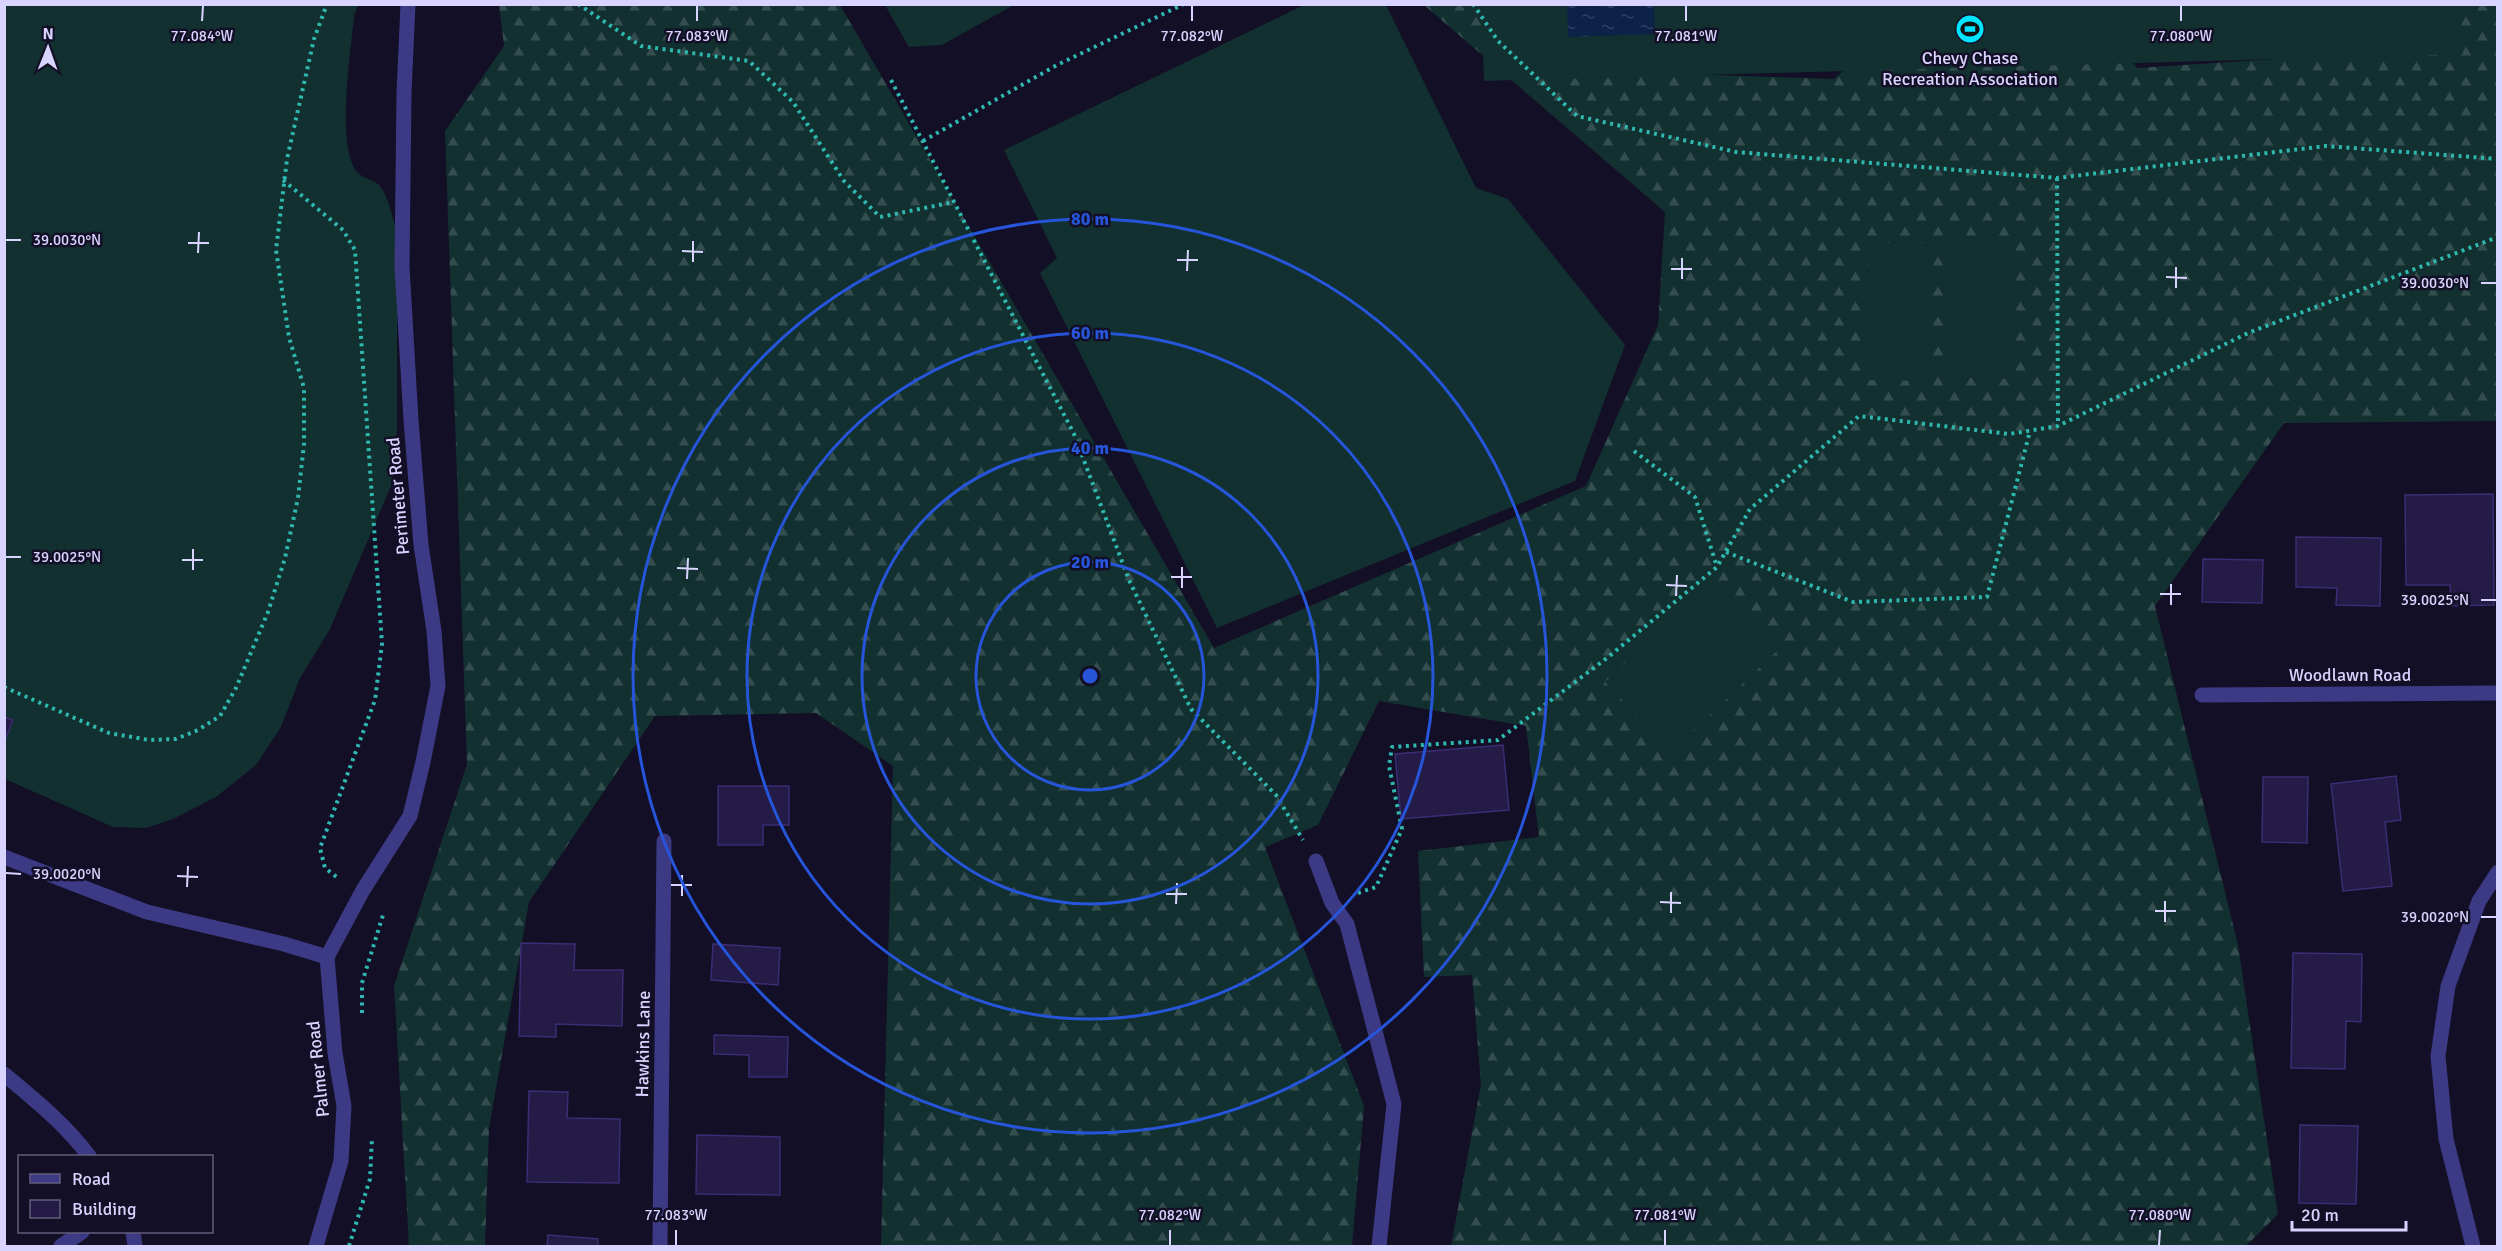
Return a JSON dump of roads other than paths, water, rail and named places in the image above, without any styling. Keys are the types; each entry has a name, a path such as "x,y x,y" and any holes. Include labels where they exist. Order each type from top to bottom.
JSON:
{"street":[{"name":"Perimeter Road","path":"327,957 363,890 410,816 438,686 434,631 421,545 417,500 402,267 404,93 408,4"},
{"name":"Woodlawn Road","path":"2202,695 2498,693"},
{"name":"Hawkins Lane","path":"660,1246 664,841"},
{"path":"4,857 147,912 284,944 327,957"},
{"path":"1316,861 1332,903 1347,924 1394,1104 1379,1246"},
{"path":"2473,1246 2446,1139 2438,1056 2448,986 2479,901 2498,872"},
{"name":"Palmer Road","path":"316,1246 341,1161 344,1106 335,1053 327,957"},
{"path":"4,1074 42,1105 75,1137 87,1155"},
{"path":"61,1246 80,1233"}],"water":[{"path":"1567,5 1654,5 1655,34 1568,37"}],"place":[{"name":"Chevy Chase Recreation Association","path":"1970,29"}]}
